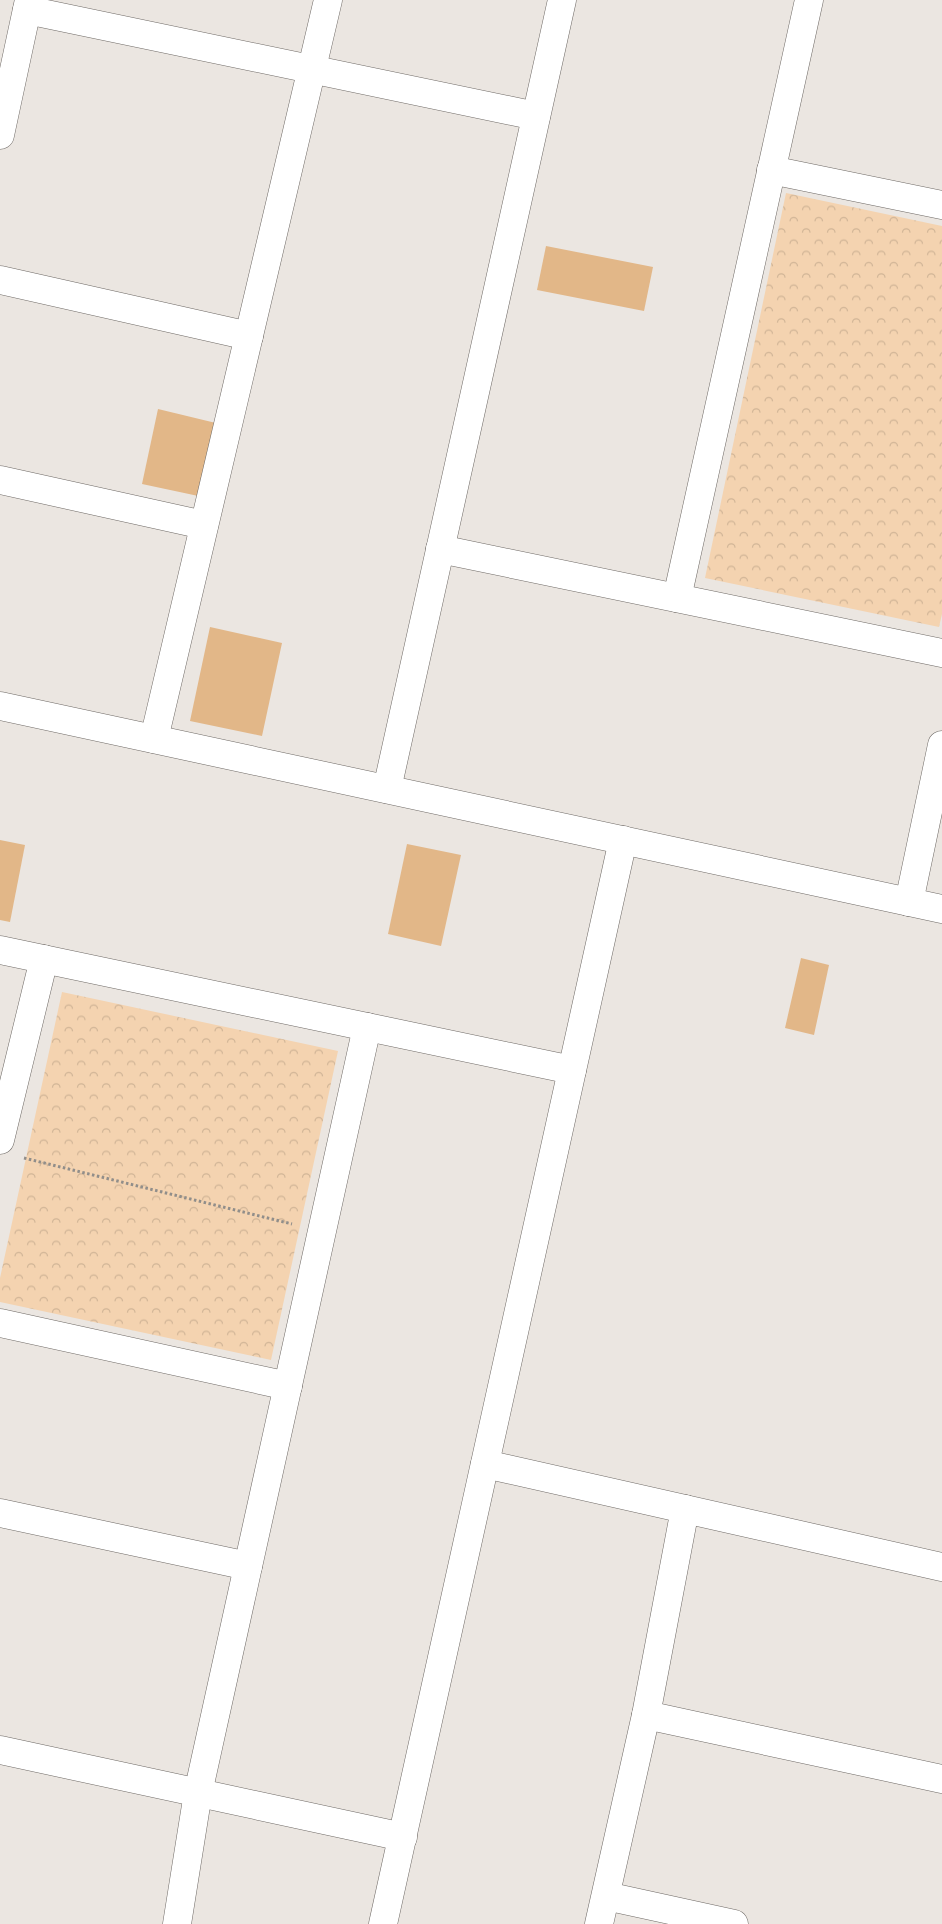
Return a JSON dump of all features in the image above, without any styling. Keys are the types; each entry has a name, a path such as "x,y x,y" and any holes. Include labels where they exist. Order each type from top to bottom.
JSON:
{"street":[{"path":"154,739 328,0"},
{"path":"387,789 562,0"},
{"path":"677,598 809,0"},
{"path":"0,135 28,5 312,69 536,116"},
{"path":"771,170 942,205"},
{"path":"0,280 249,336"},
{"path":"0,480 204,526"},
{"path":"440,549 942,653"},
{"path":"0,706 942,909"},
{"path":"909,902 942,745"},
{"path":"383,1924 623,840"},
{"path":"0,950 572,1070"},
{"path":"9,1148 44,959"},
{"path":"177,1924 198,1793 367,1027"},
{"path":"0,1323 288,1386"},
{"path":"485,1464 942,1567"},
{"path":"599,1924 646,1715 685,1509"},
{"path":"0,1513 248,1566"},
{"path":"646,1715 942,1779"},
{"path":"0,1750 403,1837"},
{"path":"606,1896 734,1924"}],"path":[{"path":"9,1148 322,1232"}],"green space":[{"path":"786,193 942,226 942,614 939,627 705,578"},
{"path":"62,992 338,1051 271,1360 0,1302 0,1278"}],"building":[{"path":"546,246 653,267 644,311 537,290"},
{"path":"158,409 220,424 203,497 142,484"},
{"path":"210,627 282,643 262,736 190,721"},
{"path":"0,840 25,845 10,922 0,920"},
{"path":"407,844 461,855 441,946 388,934"},
{"path":"801,958 829,965 814,1035 785,1028"}]}
